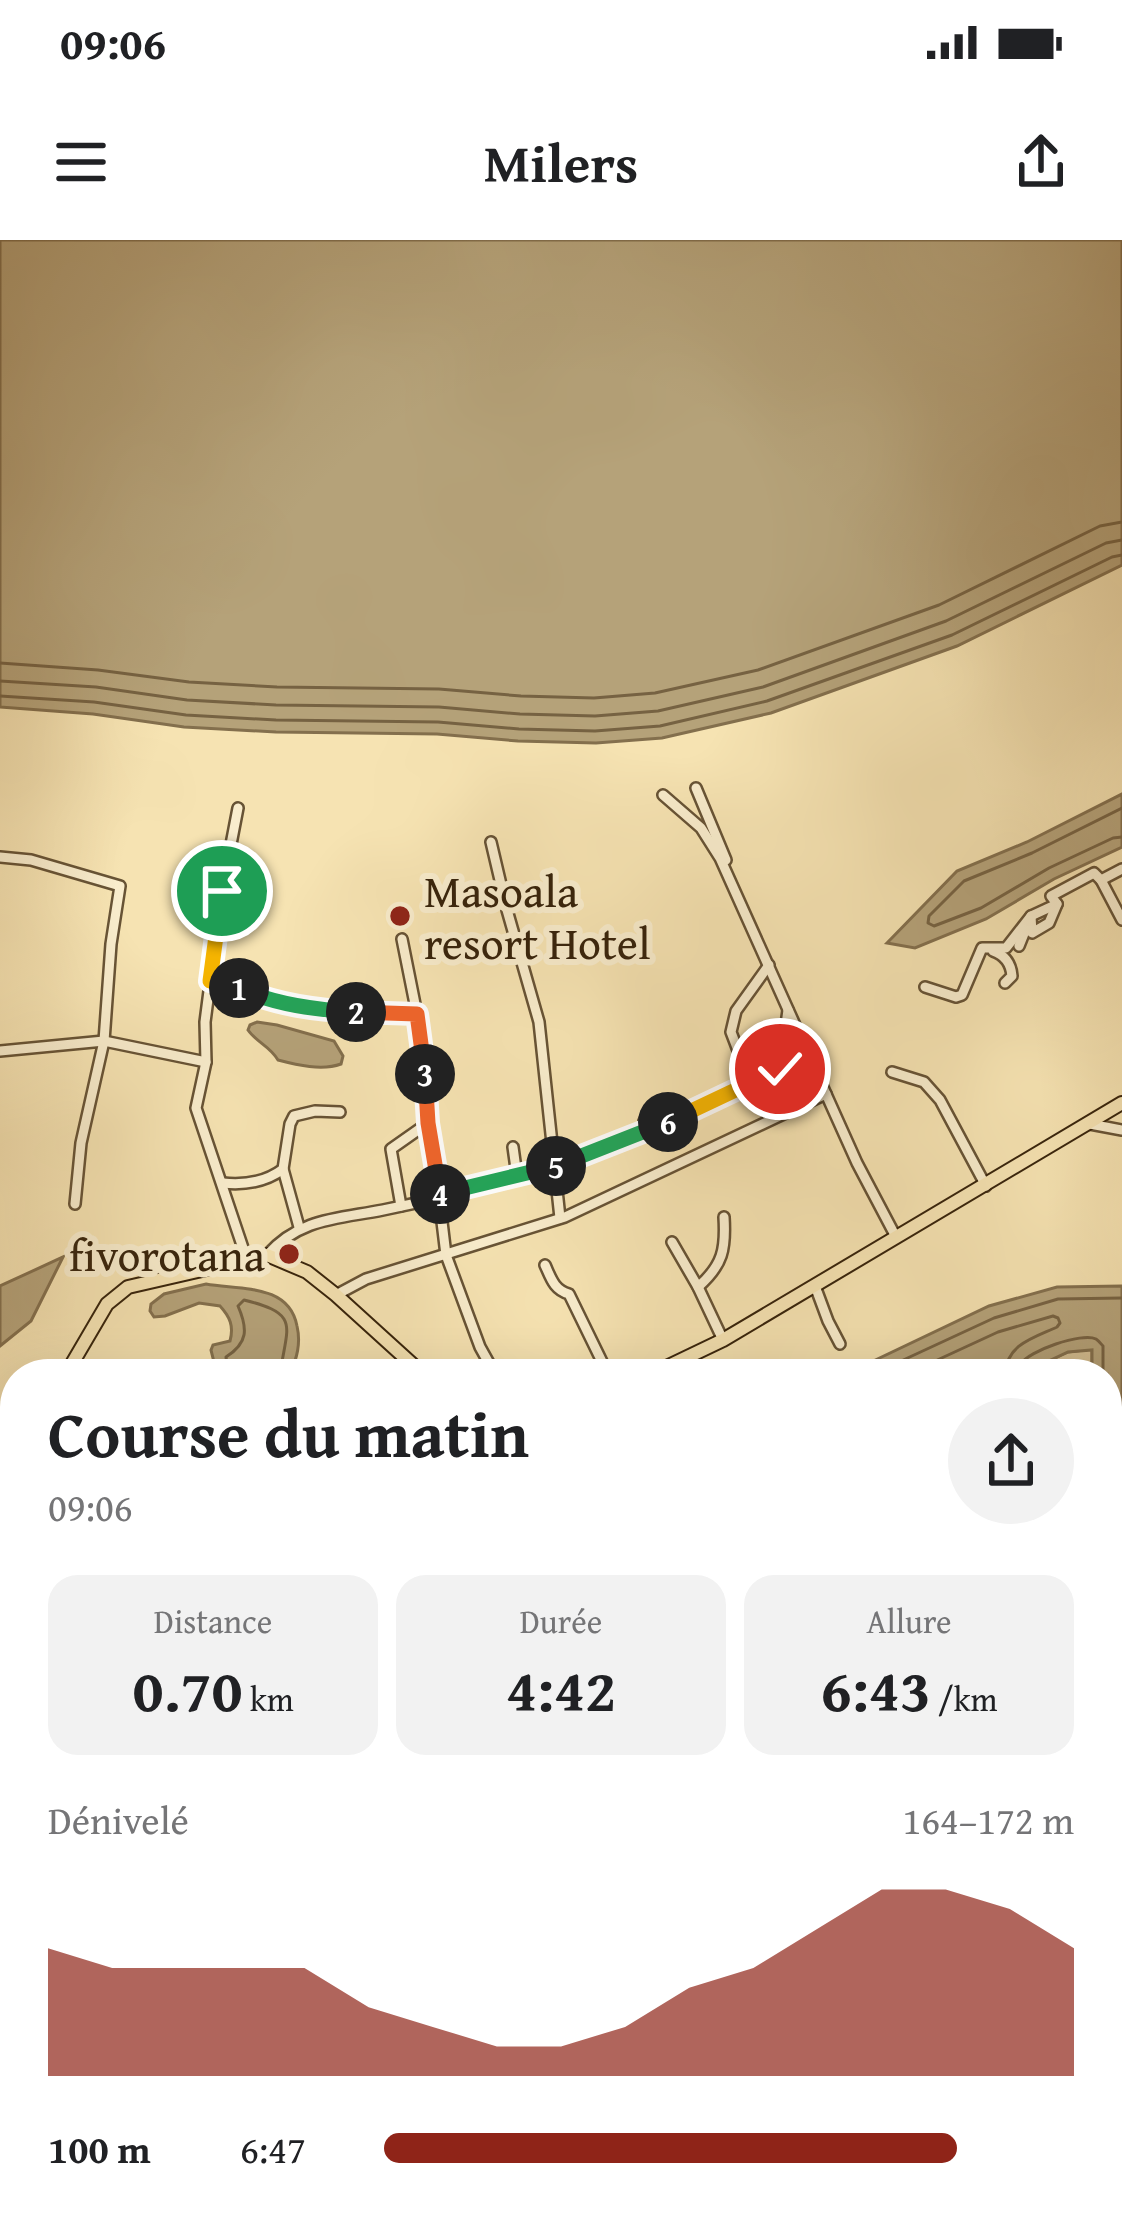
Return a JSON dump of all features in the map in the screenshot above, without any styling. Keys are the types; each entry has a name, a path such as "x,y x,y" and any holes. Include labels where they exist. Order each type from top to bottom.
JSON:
{"main road":[{"path":"683,1359 1122,1103"},
{"path":"75,1359 107,1304 128,1287 267,1255 307,1272 406,1359"}],"street":[{"path":"696,788 725,856 735,894"},
{"path":"663,795 701,828 720,858 857,1163 896,1237"},
{"path":"238,808 222,891 205,1022 206,1062 196,1108 246,1257"},
{"path":"491,842 539,1022 560,1218"},
{"path":"0,857 31,860 120,886 104,1041 80,1143 75,1204"},
{"path":"1101,880 1122,869"},
{"path":"1058,904 1051,896 1094,873 1122,920"},
{"path":"1031,916 1032,933 1049,922 1058,904"},
{"path":"982,948 1006,948 1031,916 1058,904"},
{"path":"1019,946 1031,916"},
{"path":"402,939 417,1014 446,1255 487,1359"},
{"path":"982,948 1001,954 1011,967 1012,976 1005,982"},
{"path":"925,987 962,995 982,948"},
{"path":"751,1082 730,1031 736,1011 769,965"},
{"path":"210,981 322,1010 417,1014"},
{"path":"780,1069 788,1010"},
{"path":"0,1051 104,1041 206,1062"},
{"path":"267,1255 299,1227 556,1166 647,1132 806,1052"},
{"path":"892,1072 925,1082 940,1100 986,1186"},
{"path":"336,1295 366,1279 560,1218 826,1094"},
{"path":"647,1132 644,1121 656,1104"},
{"path":"299,1227 284,1169 290,1124 294,1116 340,1112"},
{"path":"401,1206 391,1149 428,1123"},
{"path":"1090,1124 1122,1130"},
{"path":"513,1147 517,1176"},
{"path":"223,1183 249,1183 284,1169"},
{"path":"698,1287 724,1255 724,1217"},
{"path":"672,1242 723,1340"},
{"path":"545,1264 560,1292 569,1294 601,1359"},
{"path":"815,1286 841,1344"}],"shaded area":[{"path":"1092,1349 1092,1359 1053,1359"}],"water":[{"path":"0,240 1122,240 1122,565 957,646 771,713 662,738 596,743 276,732 0,707"},
{"path":"1122,794 1122,847 986,919 915,948 887,943 957,871"},
{"path":"257,1022 334,1041 343,1056 341,1064 318,1067 278,1060 248,1030"},
{"path":"63,1257 31,1321 0,1346 0,1286"},
{"path":"206,1284 273,1295 292,1312 298,1332 295,1359 213,1359 213,1345 230,1341 232,1331 220,1306 199,1303 154,1317 151,1304 164,1294"},
{"path":"1122,1286 1122,1359 1092,1359 1092,1350 1053,1359 878,1359 989,1306 1057,1287"}],"place":[{"name":"Masoala resort Hotel","path":"400,916"},
{"name":"fivorotana","path":"289,1254"}],"route":[{"path":"222,891 210,981 322,1010 417,1014 440,1196 609,1147 780,1069"}]}
